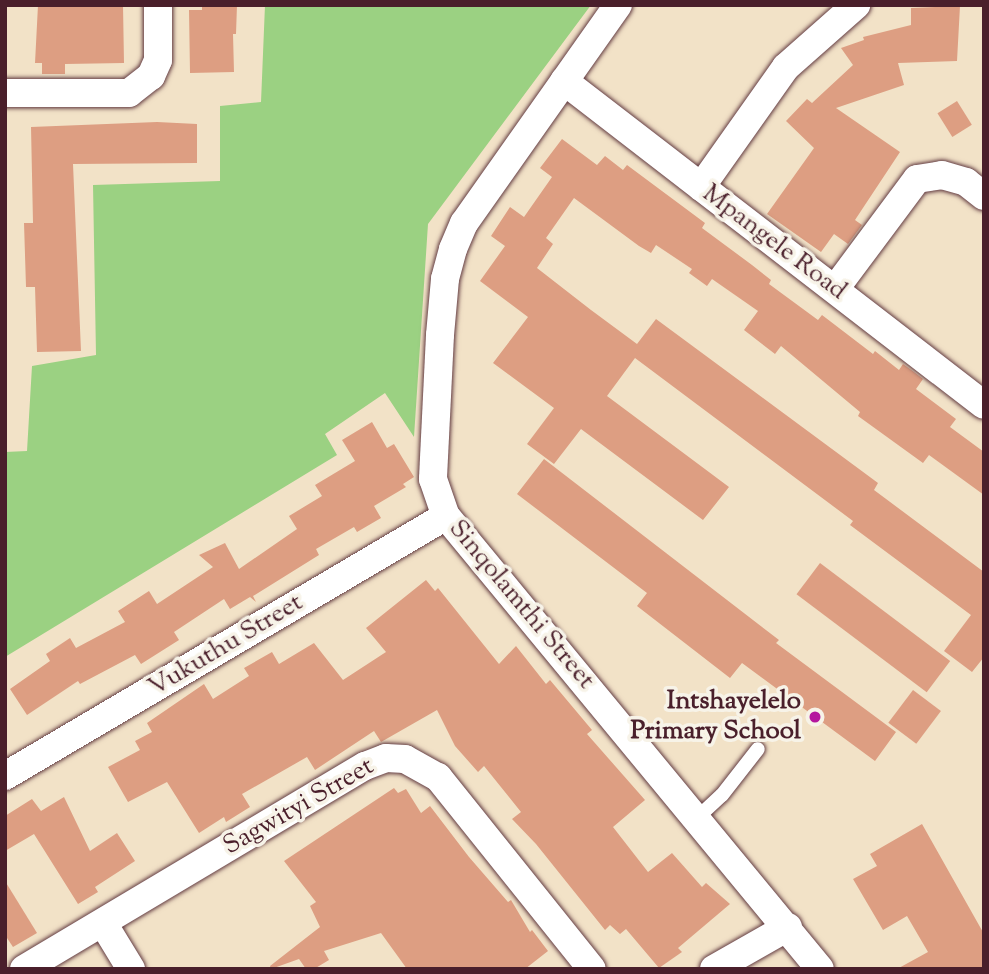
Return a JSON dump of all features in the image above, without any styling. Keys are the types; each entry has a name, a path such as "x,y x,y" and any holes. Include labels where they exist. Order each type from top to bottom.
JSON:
{"street":[{"path":"5,93 129,93 151,76 158,60 158,5"},
{"name":"Sinqolamthi Street","path":"618,5 464,223 453,249 445,279 440,335 433,479 446,516 820,969"},
{"path":"701,187 786,67 856,5"},
{"name":"Mpangele Road","path":"564,81 984,405"},
{"path":"835,289 917,179 942,175 965,182 984,196"},
{"name":"Vukuthu Street","path":"5,776 446,516"},
{"name":"Sagwityi Street","path":"24,969 365,766 386,758 405,759 438,777 592,969"},
{"path":"103,923 131,969"},
{"path":"714,969 788,927"}],"lane":[{"path":"696,819 722,795 758,749"}],"green space":[{"path":"265,5 591,5 428,224 414,437 385,393 325,434 337,455 5,657 5,452 27,451 32,366 96,355 93,185 220,181 220,106 261,102"}],"building":[{"path":"38,5 123,5 124,63 65,64 65,74 42,74 42,63 35,63"},
{"path":"202,5 237,5 236,34 233,34 234,72 190,73 189,10 202,10"},
{"path":"960,6 957,61 898,63 904,85 836,108 900,152 855,220 862,225 848,244 834,234 821,252 767,214 814,148 786,121 807,99 812,103 853,65 841,48 864,40 863,37 911,25 911,8"},
{"path":"957,101 972,125 952,137 937,113"},
{"path":"157,122 197,124 197,163 73,164 81,351 37,352 35,287 26,287 24,223 33,223 31,127"},
{"path":"562,139 597,165 605,156 623,170 627,165 705,223 702,228 771,280 769,284 818,320 822,315 873,354 875,351 899,370 903,364 914,372 923,379 916,389 956,419 950,427 984,452 984,495 929,455 923,463 858,416 860,412 781,346 775,354 744,330 758,311 712,279 707,286 689,273 692,269 656,245 651,253 639,246 574,198 546,238 553,244 537,268 591,310 637,344 656,319 878,483 874,490 984,572 984,657 972,672 944,651 971,615 850,525 853,521 635,358 607,396 729,487 703,520 581,429 554,464 527,444 554,408 493,363 528,317 480,281 505,246 491,236 510,207 524,217 552,177 540,168"},
{"path":"372,422 387,448 394,444 414,477 403,484 406,487 374,506 381,518 357,532 354,527 316,549 319,555 253,596 256,602 250,597 230,609 224,599 174,632 179,640 141,664 135,655 80,684 78,681 27,715 10,689 50,661 46,654 70,638 76,648 125,622 118,611 149,591 157,604 213,567 199,555 225,543 239,569 297,529 289,516 322,496 315,485 355,461 342,440"},
{"path":"544,459 779,640 776,643 896,732 875,761 742,663 730,678 637,606 647,593 517,494"},
{"path":"820,563 950,661 927,692 797,594"},
{"path":"426,580 435,591 438,588 499,664 516,646 546,684 550,680 592,730 587,734 645,800 613,827 648,872 672,853 702,887 706,883 730,904 678,948 682,952 659,968 626,929 620,934 610,925 605,930 536,844 512,819 521,812 484,766 478,772 455,746 437,710 381,742 374,731 315,770 307,757 242,794 250,807 226,822 224,817 199,833 167,782 128,802 108,767 140,750 135,741 152,732 147,723 204,684 213,699 249,676 244,668 272,652 279,664 314,643 343,680 386,652 366,628"},
{"path":"913,690 941,711 916,744 888,723"},
{"path":"394,788 398,793 406,789 421,813 430,806 469,857 508,902 511,900 530,932 532,930 548,951 525,969 407,969 381,933 324,951 329,960 314,969 306,969 299,959 271,969 270,966 320,927 310,906 316,902 284,861"},
{"path":"64,797 90,851 117,833 135,861 95,887 98,892 78,904 34,834 5,851 5,816 32,799 41,811"},
{"path":"922,824 984,934 984,969 897,969 928,952 907,916 883,930 853,879 877,866 870,854"},
{"path":"5,881 37,933 13,947 5,935"}],"place":[{"name":"Intshayelelo Primary School","path":"815,717"}]}
